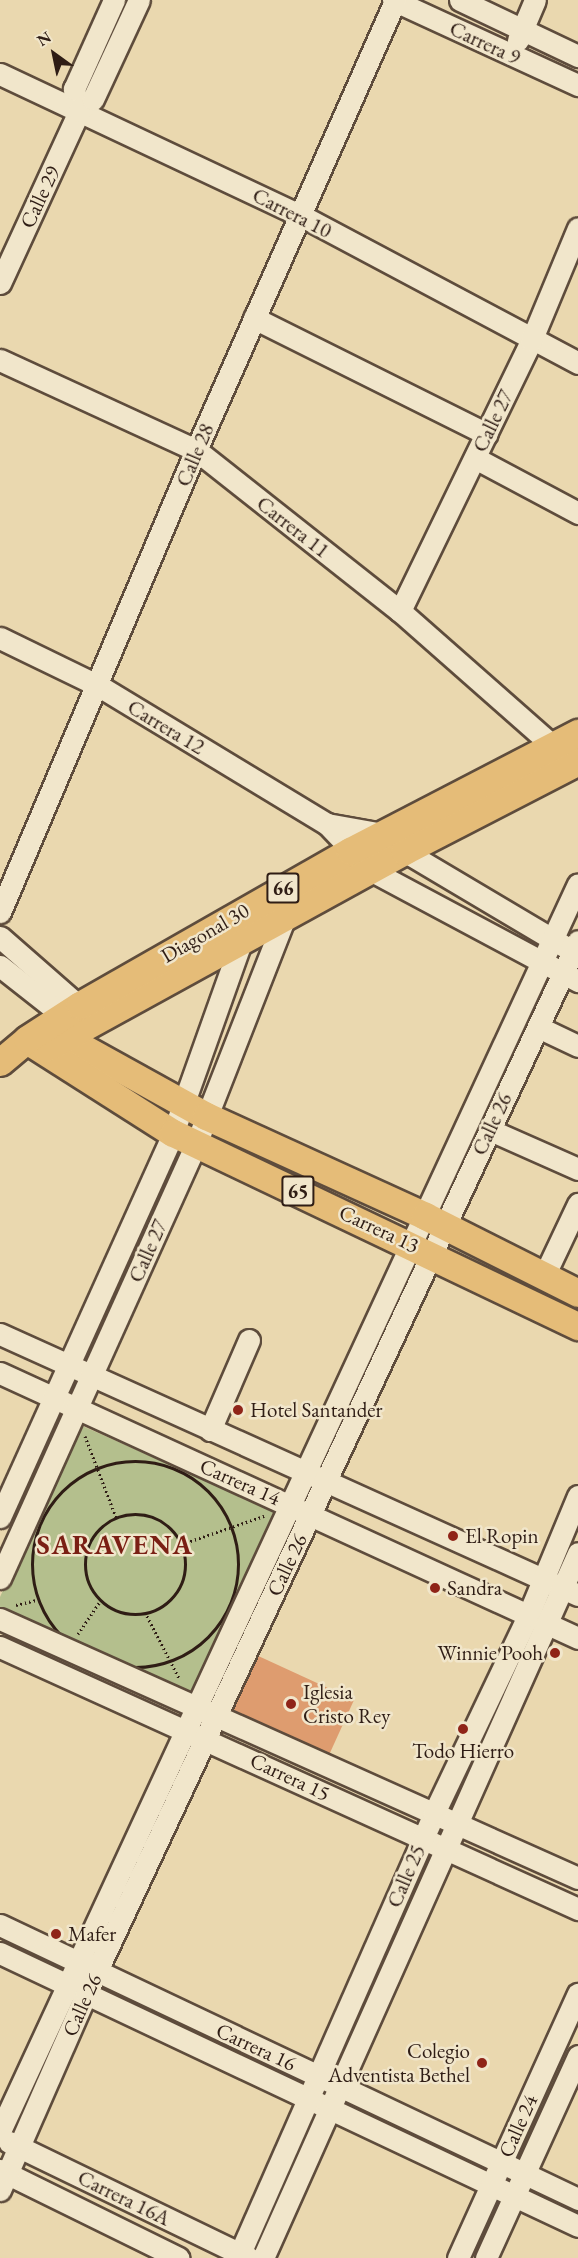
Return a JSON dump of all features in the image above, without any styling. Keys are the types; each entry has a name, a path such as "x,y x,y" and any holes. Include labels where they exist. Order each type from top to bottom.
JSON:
{"main road":[{"name":"Diagonal 30","path":"0,1063 62,1028 350,851 578,733"},
{"name":"Diagonal 30","path":"62,1028 241,942 372,871 404,851 578,761"},
{"name":"Carrera 13","path":"62,1028 206,1116 435,1221 578,1293"},
{"name":"Carrera 13","path":"62,1028 184,1138 422,1249 578,1326"}],"street":[{"name":"Calle 29","path":"79,111 74,88 114,0"},
{"name":"Calle 29","path":"0,283 79,111 93,99 139,0"},
{"name":"Carrera 9","path":"394,0 578,85"},
{"name":"Calle 28","path":"0,912 99,686 196,450 394,0"},
{"name":"Carrera 9","path":"460,0 578,56"},
{"path":"513,55 535,0"},
{"name":"Carrera 10","path":"0,74 300,215 531,341 578,363"},
{"name":"Calle 27","path":"400,611 531,341 578,228"},
{"path":"254,318 487,434"},
{"name":"Carrera 11","path":"0,360 196,450 400,611 553,746"},
{"path":"475,458 578,513"},
{"name":"Carrera 12","path":"0,638 99,686 327,825 372,871 571,977"},
{"name":"Carrera 12","path":"327,825 383,834 404,851 554,941 576,949"},
{"name":"Calle 26","path":"2,2178 20,2147 86,1994 325,1482 578,884"},
{"name":"Calle 27","path":"0,1517 68,1366 184,1138 206,1116 284,918"},
{"path":"0,937 62,1028"},
{"name":"Calle 27","path":"0,1578 91,1376 184,1138 183,1102 241,942"},
{"name":"Calle 26","path":"435,1221 490,1130 538,1027 571,977 576,949"},
{"path":"0,966 62,1028"},
{"path":"538,1027 578,1046"},
{"path":"490,1130 578,1170"},
{"path":"544,1276 578,1204"},
{"name":"Calle 26","path":"0,2131 184,1728 197,1708 305,1473 422,1249"},
{"name":"Carrera 14","path":"0,1334 570,1592"},
{"path":"210,1430 249,1340"},
{"name":"Carrera 14","path":"0,1373 53,1399 291,1504 578,1638"},
{"name":"Calle 25","path":"263,2258 458,1824 538,1621 540,1579 578,1496"},
{"name":"Calle 25","path":"242,2257 434,1813 538,1621 570,1592 578,1553"},
{"name":"Carrera 15","path":"0,1619 578,1878"},
{"name":"Carrera 15","path":"0,1647 206,1738 578,1910"},
{"name":"Carrera 16","path":"0,1925 578,2199"},
{"name":"Carrera 16","path":"0,1953 578,2226"},
{"name":"Calle 24","path":"458,2258 578,1994"},
{"name":"Calle 24","path":"486,2258 578,2056"},
{"name":"Carrera 16A","path":"0,2138 242,2257"},
{"name":"Carrera 16A","path":"2,2178 179,2258"}],"path":[{"path":"76,1409 116,1517"},
{"path":"129,1460 181,1471 216,1499 233,1529 239,1566 236,1586 222,1620 197,1646 170,1661 134,1668 83,1654 60,1637 37,1600 30,1561 33,1543 46,1509 64,1488 96,1467 129,1460"},
{"path":"182,1544 233,1529 291,1504"},
{"path":"129,1514 158,1520 177,1535 182,1544 185,1568 177,1591 164,1604 145,1612 136,1613 100,1601 87,1581 84,1556 99,1527 116,1517 129,1514"},
{"path":"71,1645 100,1601"},
{"path":"145,1612 181,1680"}],"green space":[{"path":"78,1424 274,1511 189,1697 0,1613 0,1597"}],"building":[{"name":"Iglesia Cristo Rey","path":"254,1654 354,1700 329,1755 229,1708"}],"place":[{"name":"Hotel Santander","path":"238,1410"},
{"name":"El Ropin","path":"453,1536"},
{"name":"Sandra","path":"435,1588"},
{"name":"Winnie Pooh","path":"555,1653"},
{"name":"Iglesia Cristo Rey","path":"291,1704"},
{"name":"Todo Hierro","path":"463,1729"},
{"name":"Mafer","path":"56,1934"},
{"name":"Colegio Adventista Bethel","path":"482,2063"}],"district":[{"name":"SARAVENA","path":"115,1545"}]}
